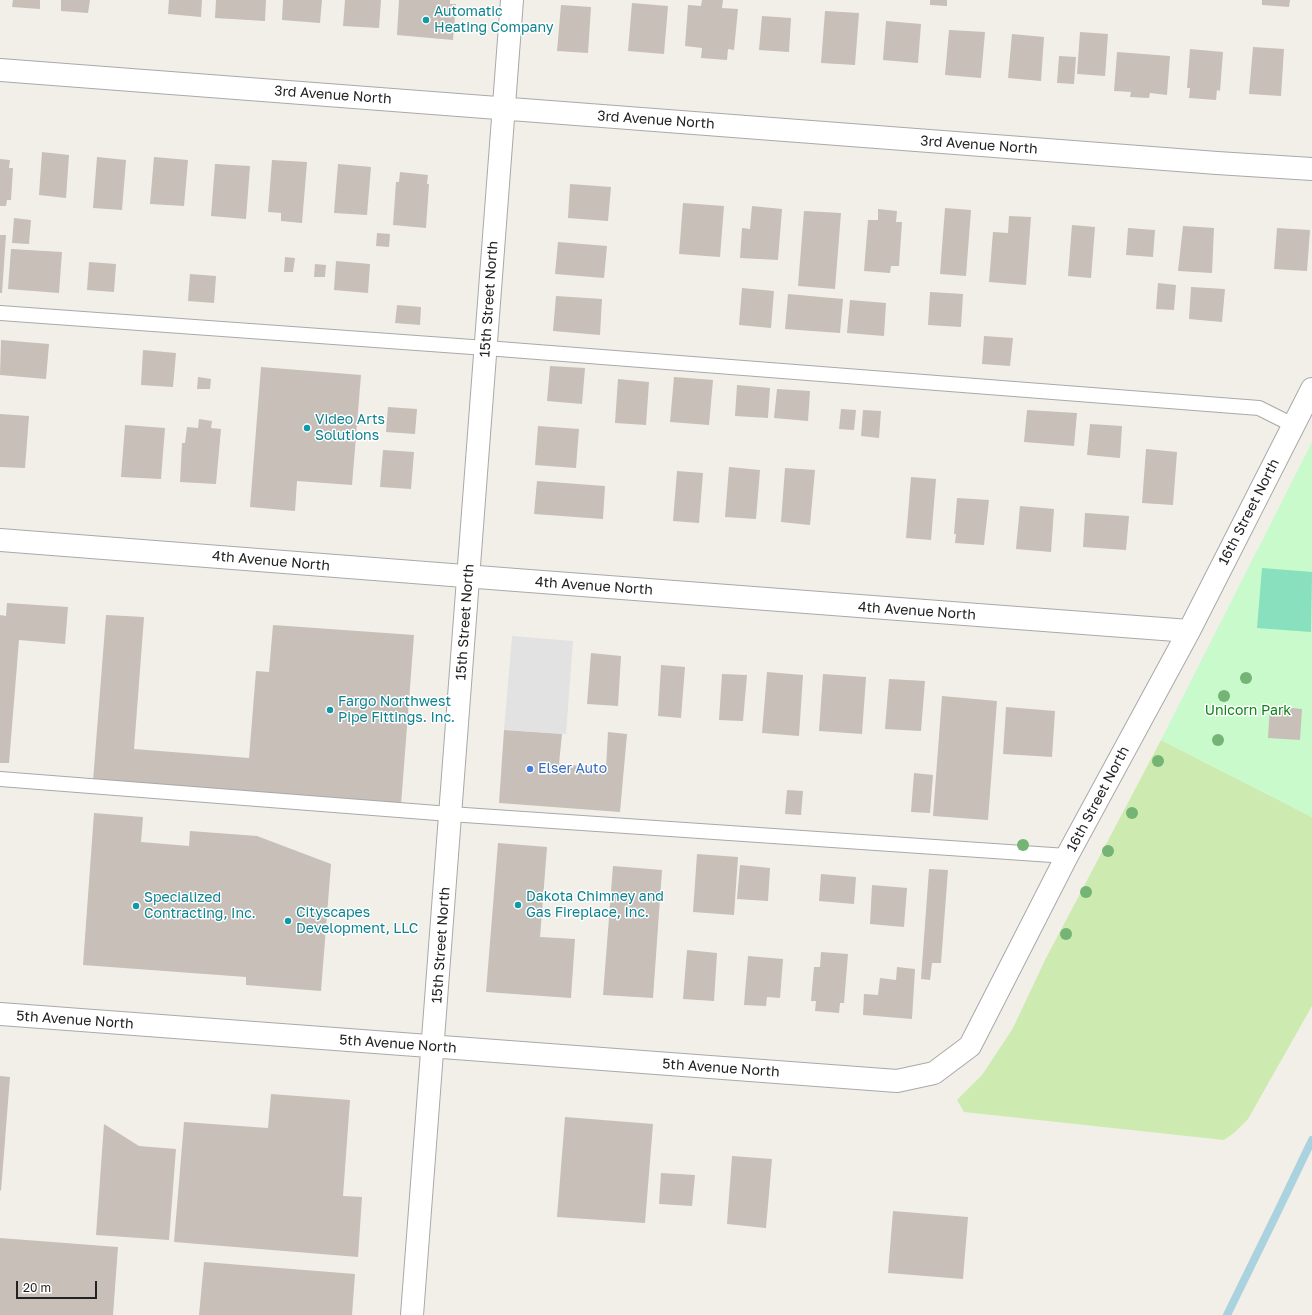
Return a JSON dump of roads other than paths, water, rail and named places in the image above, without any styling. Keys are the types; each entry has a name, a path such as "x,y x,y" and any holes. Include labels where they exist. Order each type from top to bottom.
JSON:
{"street":[{"name":"15th Street North","path":"412,1315 512,0"},
{"name":"3rd Avenue North","path":"0,70 1312,169"},
{"name":"16th Street North","path":"796,1074 897,1081 934,1073 970,1046 1068,856 1189,631 1312,388"},
{"name":"4th Avenue North","path":"0,540 1189,631"},
{"name":"5th Avenue North","path":"0,1014 796,1074"}],"lane":[{"path":"0,313 486,348 1258,408 1293,425"},
{"path":"0,779 450,814 1068,856"}],"waterway":[{"path":"1227,1315 1312,1140"}],"place":[{"name":"Automatic Heating Company","path":"426,20"},
{"name":"Video Arts Solutions","path":"307,428"},
{"name":"Fargo Northwest Pipe Fittings. Inc.","path":"330,710"},
{"name":"Elser Auto","path":"530,769"},
{"name":"Dakota Chimney and Gas Fireplace, Inc.","path":"518,905"},
{"name":"Specialized Contracting, Inc.","path":"136,906"},
{"name":"Cityscapes Development, LLC","path":"288,921"}],"park label":[{"name":"Unicorn Park","path":"1248,711"}]}
